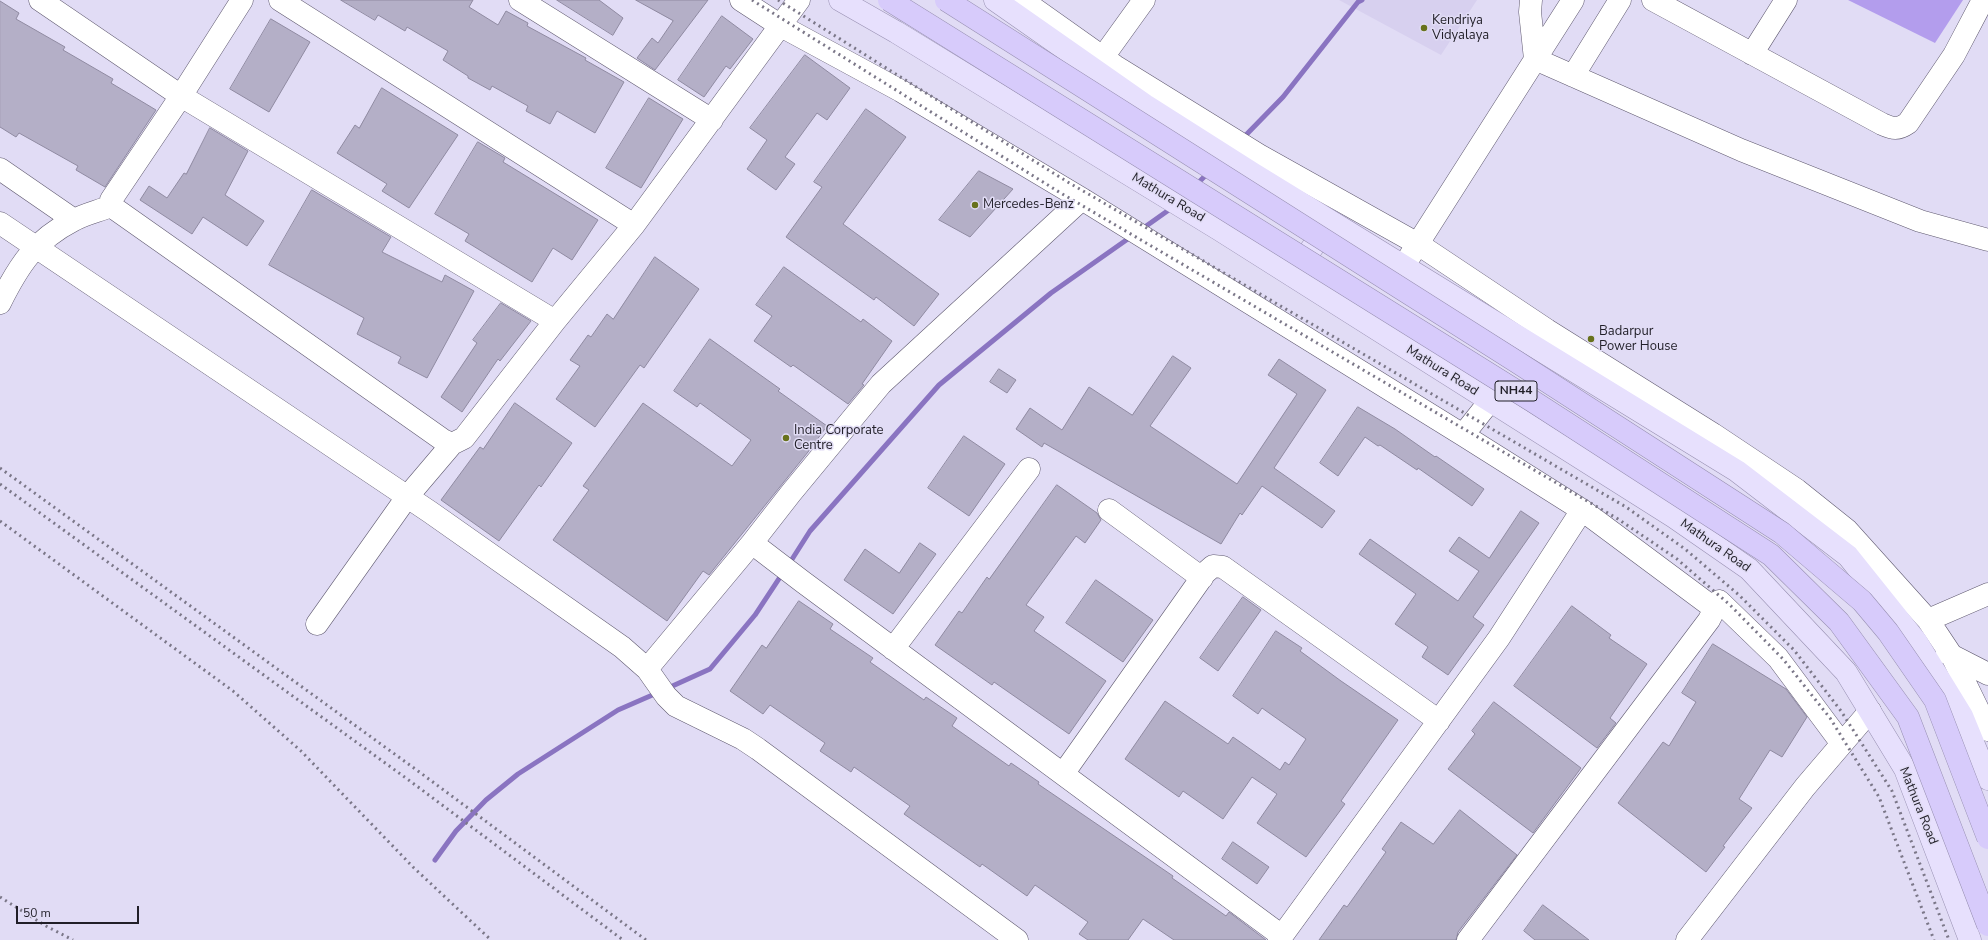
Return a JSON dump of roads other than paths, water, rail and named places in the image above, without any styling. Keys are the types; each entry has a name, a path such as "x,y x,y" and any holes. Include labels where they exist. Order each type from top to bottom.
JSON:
{"highway":[{"name":"Mathura Road","path":"890,0 1534,402 1771,555 1839,622 1908,718 1988,925"},
{"name":"NH44","path":"946,0 1517,362 1782,533 1862,601 1888,632 1935,700 1988,838"}],"main road":[{"name":"Mathura Road","path":"840,0 903,36 1177,204 1674,517 1749,569 1846,672 1905,769 1970,940"},
{"path":"995,0 1144,105 1225,148 1331,222 1737,471 1848,556 1916,641 1962,716 1988,778"},
{"path":"1292,276 1331,222"},
{"path":"1490,401 1535,348"}],"street":[{"path":"40,0 181,96 555,321"},
{"path":"111,206 111,200 181,96 242,0"},
{"path":"280,0 634,225"},
{"path":"520,0 712,120"},
{"path":"741,0 781,26 901,91 1082,199 1464,435 1582,510 1711,606 1712,614 1709,620 1468,940"},
{"path":"317,624 408,497 452,444 464,438 555,321 634,225 799,0"},
{"path":"1022,0 1104,57 1225,148 1259,155 1418,244 1547,330 1700,426 1797,490 1847,530 1928,620 1952,656 1988,730"},
{"path":"1104,57 1144,0"},
{"path":"1531,0 1530,12 1535,59"},
{"path":"1403,267 1573,0"},
{"path":"1573,76 1620,0"},
{"path":"1653,0 1892,128 1900,128 1908,123 1954,55 1983,0"},
{"path":"1752,54 1786,0"},
{"path":"1535,59 1762,159 1920,221 1988,240"},
{"path":"0,168 74,220"},
{"path":"657,684 758,548 790,493 881,384 1082,199"},
{"path":"0,303 16,271 35,247 74,220 111,206"},
{"path":"111,206 418,422 452,444"},
{"path":"0,222 408,497 622,647 684,711 743,739 758,749 1017,940"},
{"path":"1535,348 1547,330"},
{"path":"1464,435 1490,401"},
{"path":"893,649 1029,469"},
{"path":"1109,510 1202,578"},
{"path":"758,548 1064,774 1281,938 1513,618 1582,510"},
{"path":"1064,774 1202,578 1213,566 1223,567 1439,721"},
{"path":"1928,620 1988,594"},
{"path":"1711,606 1719,601 1778,658 1842,744"},
{"path":"1916,641 1952,656 1988,674"},
{"path":"1687,940 1805,786 1870,712"}],"waterway":[{"path":"1243,138 1283,97 1358,2 1362,0"},
{"path":"1196,185 1209,172"},
{"path":"1142,229 1173,207"},
{"path":"789,564 810,531 939,385 1051,293 1132,236"},
{"path":"668,688 710,669 755,615 782,574"},
{"path":"435,860 456,831 486,800 518,774 618,710 657,693"}],"railway":[{"path":"752,0 1059,192 1618,519 1677,559 1730,605 1783,659 1830,718 1879,797 1934,940"},
{"path":"778,0 1066,181 1626,507 1685,549 1739,595 1794,650 1841,711 1892,791 1949,940"},
{"path":"0,468 418,771 646,940"},
{"path":"0,484 410,781 623,940"},
{"path":"0,521 233,691 301,751 413,867 491,940"},
{"path":"0,897 46,926 73,940"}],"place":[{"name":"Kendriya Vidyalaya","path":"1424,28"},
{"name":"Mercedes-Benz","path":"975,205"},
{"name":"Badarpur Power House","path":"1591,339"},
{"name":"India Corporate Centre","path":"786,438"}]}
